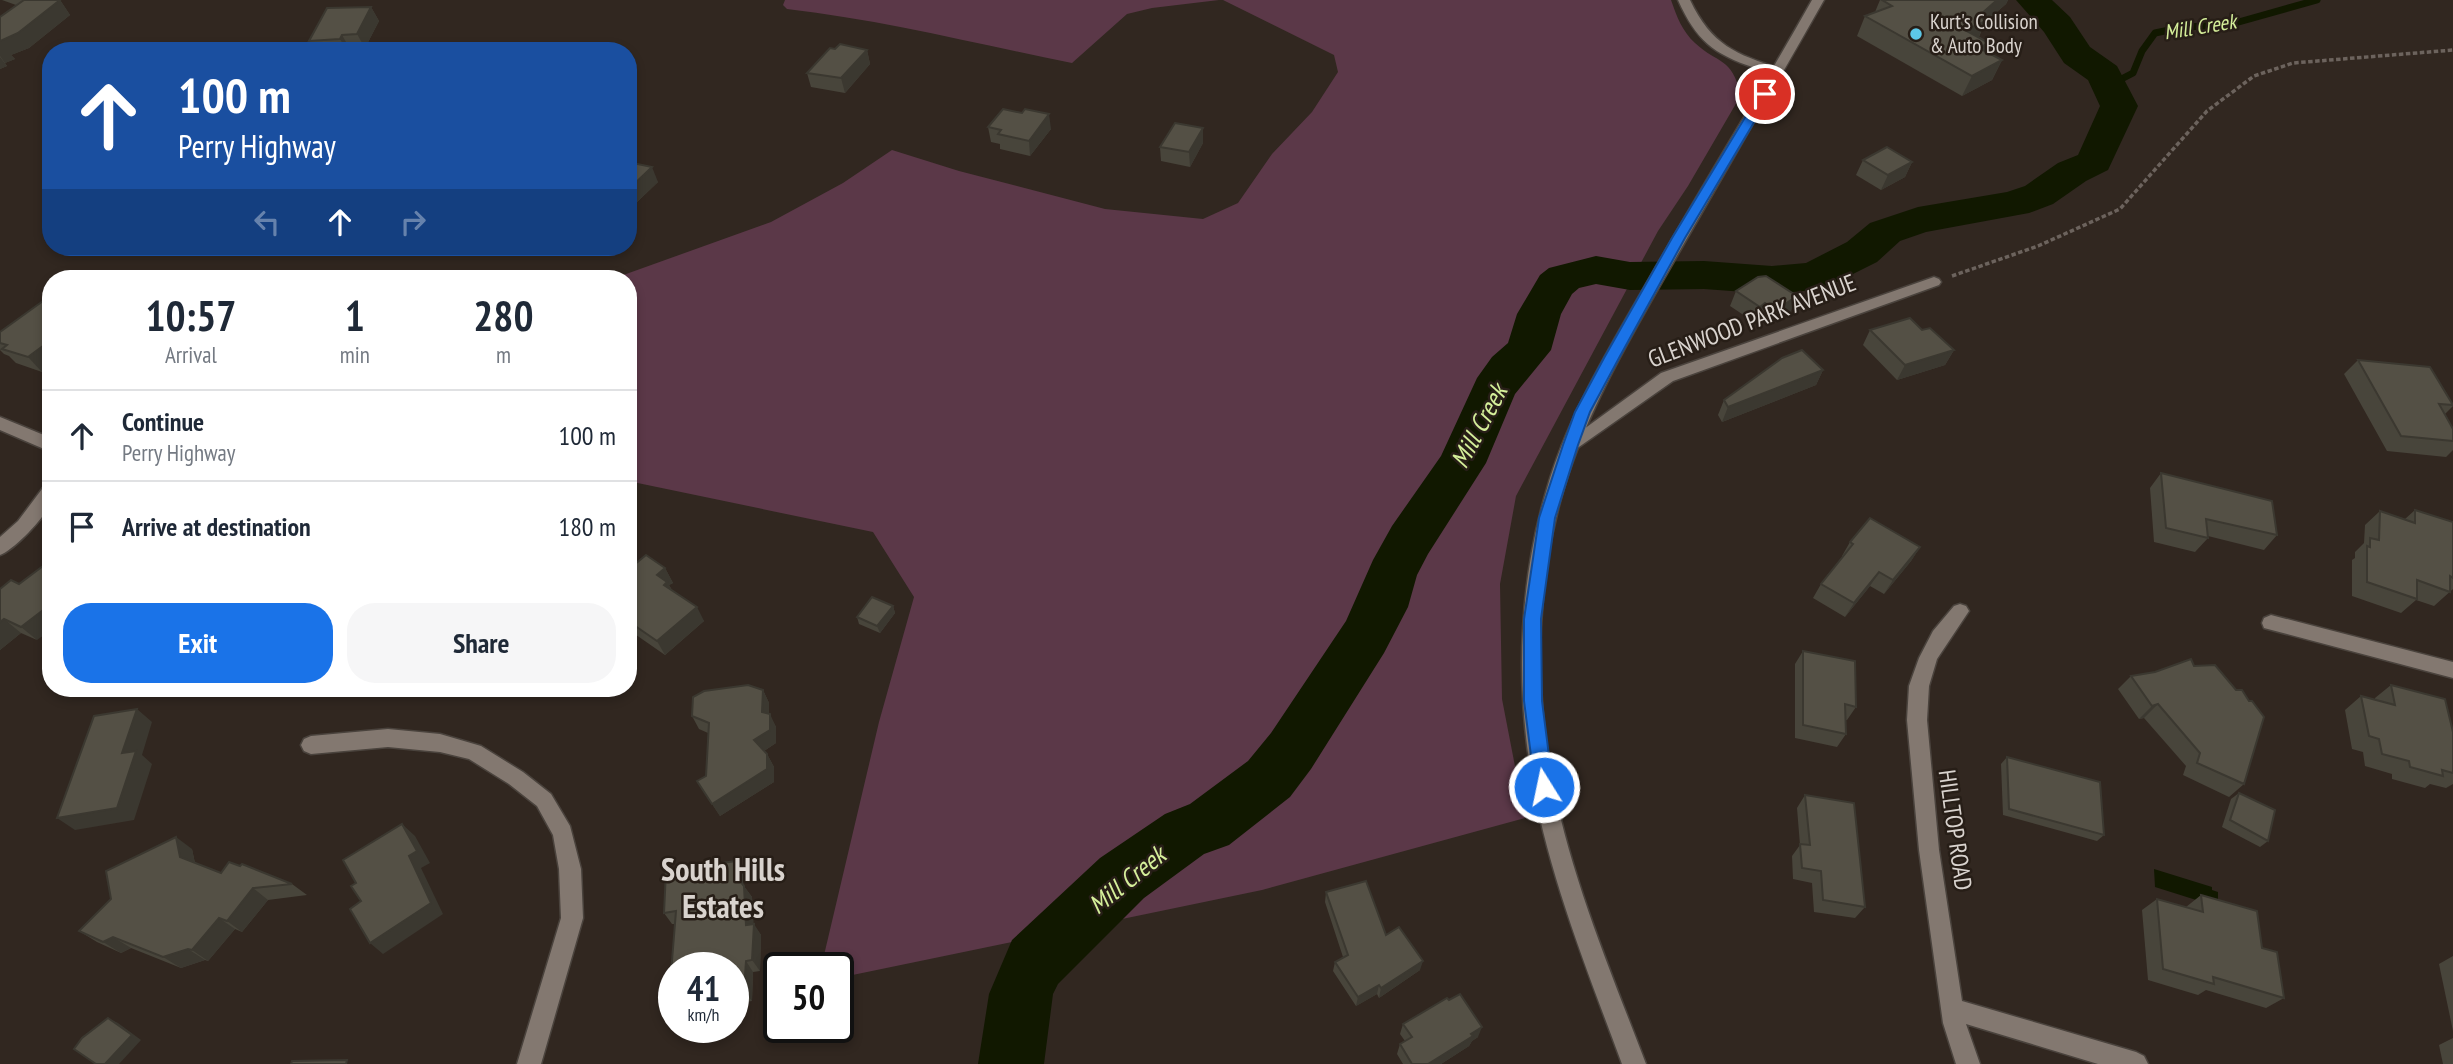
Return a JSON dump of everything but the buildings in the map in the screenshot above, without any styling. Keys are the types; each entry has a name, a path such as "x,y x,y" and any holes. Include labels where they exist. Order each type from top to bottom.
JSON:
{"street":[{"path":"1684,0 1695,24 1708,41 1735,57 1777,72"},
{"path":"1634,1064 1588,942 1559,851 1540,767 1533,701 1533,619 1537,572 1547,518 1582,412 1679,238 1818,0"},
{"name":"GLENWOOD PARK AVENUE","path":"1570,445 1667,377 1934,282"},
{"path":"0,423 42,440"},
{"path":"0,548 24,526 42,502"},
{"name":"HILLTOP ROAD","path":"1960,611 1940,636 1928,658 1917,699 1927,836 1952,1009 1960,1048 1968,1064"},
{"path":"2271,623 2453,670"},
{"path":"311,745 388,738 440,743 474,752 516,778 544,800 563,833 570,869 572,918 529,1064"},
{"path":"1952,1009 2136,1064"}],"path":[{"path":"1934,282 2038,246 2120,209 2207,111 2254,76 2305,61 2387,52 2453,50"}],"shaded area":[{"path":"785,0 1219,0 1152,8 1127,14 1072,63 894,26 787,9 783,5"},
{"path":"1223,0 1671,0 1687,34 1703,50 1728,67 1741,95 1688,186 1658,231 1516,496 1500,584 1502,699 1525,818 1262,890 854,975 854,952 825,952 879,722 914,597 873,532 637,483 637,270 771,222 843,183 892,150 959,171 1105,209 1203,219 1238,203 1272,154 1312,112 1338,72 1334,55"},
{"path":"2154,869 2212,887 2212,890 2218,892 2218,901 2212,905 2155,887"}],"waterway":[{"name":"Mill Creek","path":"1011,1064 1021,994 1035,962 1122,878 1186,833 1208,826 1269,779 1291,751 1365,637 1381,607 1391,575 1410,540 1462,463 1493,390 1508,368 1528,350 1539,314 1555,285 1564,278 1596,270 1630,276 1704,275 1772,280 1814,276 1862,252 1885,232 1918,220 2015,204 2039,195 2072,172 2094,162 2119,106 2104,74 2077,55 2057,25 2033,0"},
{"name":"Mill Creek","path":"2108,86 2133,73 2142,51 2155,33 2184,27 2228,25 2317,0"}],"place":[{"name":"Kurt's Collision & Auto Body","path":"1916,34"}],"district":[{"name":"South Hills Estates","path":"723,888"}],"route":[{"path":"1544,787 1533,701 1533,619 1537,572 1547,518 1570,445 1582,412 1611,358 1765,94"}]}
